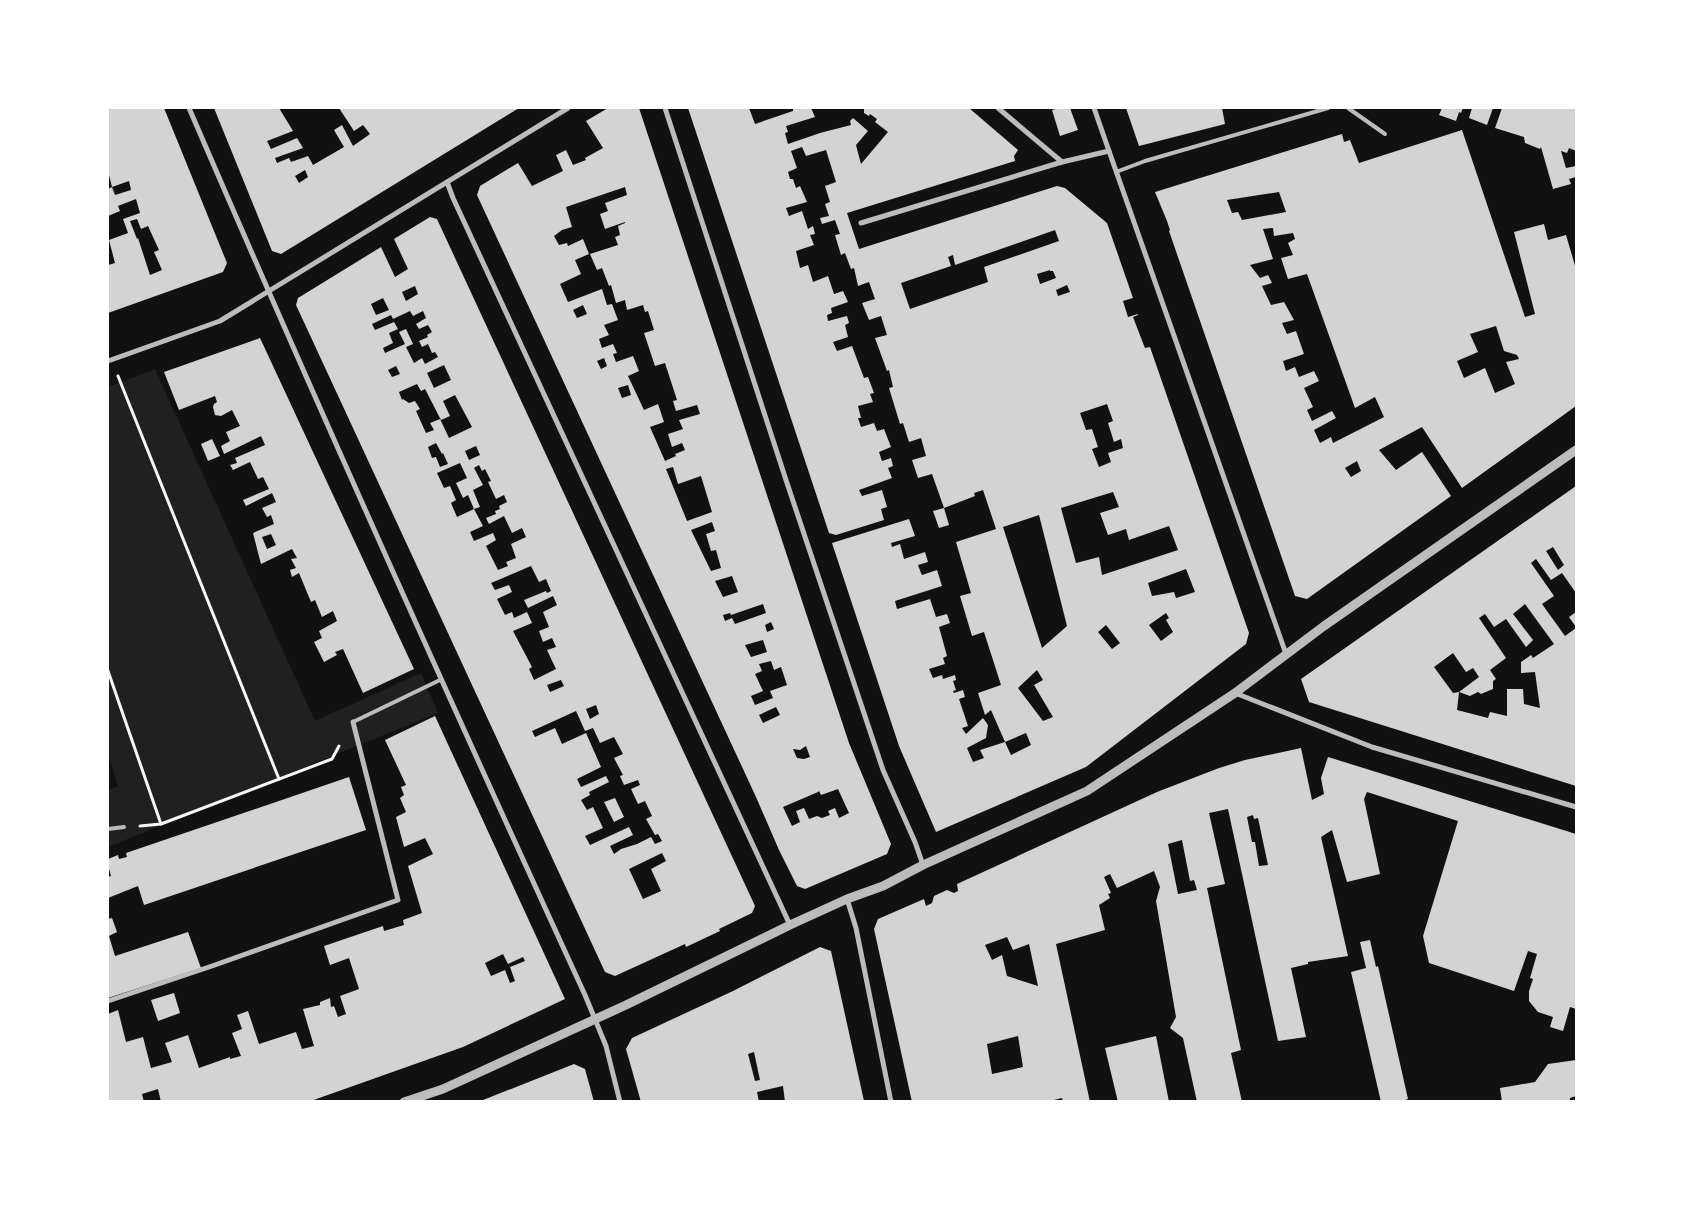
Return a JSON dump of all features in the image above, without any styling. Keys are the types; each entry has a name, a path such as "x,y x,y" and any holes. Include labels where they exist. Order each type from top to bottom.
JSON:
{"street":[{"path":"189,108 440,680 595,1020 606,1046 620,1102"},
{"path":"110,360 220,321 568,108"},
{"path":"665,108 883,770 915,842 923,866"},
{"path":"998,108 1062,162"},
{"path":"1094,108 1286,654"},
{"path":"861,223 1062,162 1109,152"},
{"path":"447,182 790,925"},
{"path":"404,1102 443,1089 595,1020 790,925 847,899 883,886 1087,792 1235,693 1286,654 1576,450"},
{"path":"1235,693 1372,747 1576,807"},
{"path":"108,1001 398,900 353,722"},
{"path":"847,899 856,928 892,1102"}],"lane":[{"path":"1116,172 1145,161 1328,108"},
{"path":"1348,108 1385,134"},
{"path":"353,722 440,680"},
{"path":"108,828 124,827"}],"path":[{"path":"110,360 278,779"},
{"path":"108,671 161,824"},
{"path":"124,827 161,824 332,759 353,722"}],"shaded area":[{"path":"155,369 315,721 421,673 438,713 108,847 108,790 118,786 108,755 108,387"}],"building":[{"path":"108,108 164,108 227,263 223,272 108,313 108,265 115,263 109,240 128,233 123,219 140,213 136,199 118,206 120,211 108,216 108,189 112,187 108,171","holes":["129,181 131,190 115,195 112,187","137,219 141,229 148,226 159,250 154,252 162,270 150,275 138,238 130,221"]},
{"path":"214,108 279,108 293,131 267,141 271,149 297,138 303,148 275,158 277,163 289,158 291,162 308,156 313,165 344,147 334,130 342,125 353,146 370,134 363,125 354,131 339,108 519,108 281,254 272,251","holes":["305,170 308,177 299,183 295,176"]},
{"path":"608,108 639,108 849,743 891,844 887,854 805,889 797,886 779,850 477,195 480,186 518,163 532,186 563,171 556,155 566,150 573,165 586,160 585,158 603,148 586,121","holes":["625,187 627,195 605,203 608,211 600,214 605,229 625,222 618,226 620,235 615,237 618,245 590,254 597,270 602,268 609,286 611,285 616,303 625,300 627,310 643,305 645,312 648,311 654,330 644,333 655,366 665,363 677,400 673,401 676,411 697,405 700,414 679,420 683,429 668,434 672,447 682,443 685,450 675,454 676,456 665,461 650,427 664,422 658,404 644,410 628,376 639,371 633,356 616,362 613,354 617,353 613,344 602,348 599,339 609,335 604,325 618,320 612,304 607,305 602,289 568,302 560,284 581,274 575,260 589,254 583,239 568,246 567,243 559,245 554,236 562,230 572,227 566,207","583,305 587,314 577,318 573,310","604,358 607,366 601,369 597,361","628,385 631,395 622,398 618,388","673,467 678,484 701,476 712,512 687,521 666,469","712,522 715,531 706,534 711,551 716,550 721,568 711,571 691,530","732,576 738,592 723,597 715,581","763,604 766,613 735,624 732,618 725,621 723,615 730,613 731,615","771,622 774,629 767,632 765,625","763,640 767,652 751,657 745,645","771,661 774,670 781,667 787,685 770,691 773,698 755,705 751,696 763,691 755,674 762,671 759,664","776,707 780,715 763,723 759,715","806,746 810,757 804,759 797,758 793,749 800,750","838,789 849,813 839,818 835,808 828,811 830,815 809,819 804,808 796,811 800,822 792,826 783,807 818,792 821,795"]},
{"path":"688,108 749,108 755,124 793,111 793,108 811,108 815,117 786,126 788,132 785,133 788,144 851,125 850,121 853,118 868,131 856,145 861,164 888,132 875,122 877,119 870,114 869,116 864,113 864,108 969,108 1018,150 1014,156 1015,161 847,213 859,249 1057,186 1065,188 1107,223 1133,298 1123,301 1128,317 1138,314 1133,317 1145,348 1150,347 1249,633 1246,644 1086,767 936,832 899,746 832,543 909,519 915,536 891,543 892,547 900,544 904,559 925,552 928,562 918,565 922,575 937,570 942,586 895,601 897,609 930,599 936,617 947,614 950,623 939,627 947,656 943,658 945,664 929,669 933,678 942,675 943,679 955,675 956,680 953,681 956,690 953,691 954,693 963,690 965,697 959,699 968,726 962,728 966,734 983,718 988,725 986,738 967,748 973,762 984,758 980,750 1005,742 991,710 985,715 978,693 1001,685 984,632 972,636 960,596 971,593 956,542 996,529 983,490 974,493 975,496 944,508 932,474 918,478 912,460 926,456 921,438 909,442 903,423 900,424 889,388 893,387 889,370 887,371 875,338 887,335 881,316 869,320 862,303 875,299 869,282 858,286 854,268 851,269 845,253 841,255 835,235 840,234 835,220 822,224 820,218 829,216 825,204 830,202 825,186 836,182 826,150 806,156 802,147 791,151 797,168 788,172 796,188 800,186 807,202 786,208 789,216 802,211 808,229 813,226 815,234 810,235 814,245 796,251 800,268 808,265 813,282 828,276 834,294 843,291 848,302 831,308 832,313 827,315 828,321 847,316 849,323 845,325 848,337 833,342 837,351 852,346 864,378 868,377 874,393 870,394 873,402 858,406 861,418 858,418 861,427 874,423 877,431 884,429 891,447 879,452 882,461 891,458 893,466 888,468 892,478 859,490 862,496 882,490 887,507 881,509 884,520 836,535 829,533","holes":["1055,230 1059,241 984,267 988,282 910,309 901,283 951,266 948,257 953,255 955,265","1050,270 1053,271 1056,278 1040,284 1037,274","1067,285 1070,292 1058,296 1056,290","1107,404 1113,421 1108,423 1114,442 1121,439 1123,448 1108,453 1111,462 1099,467 1092,449 1098,447 1092,429 1086,430 1080,413","1113,492 1119,507 1100,513 1108,535 1126,529 1129,540 1169,526 1178,550 1102,575 1099,557 1076,563 1061,508","1039,515 1067,626 1042,648 1003,527","1186,569 1195,592 1176,598 1174,592 1152,596 1148,583","1166,613 1169,618 1166,620 1173,632 1161,641 1149,625","1106,625 1120,643 1112,649 1098,632","1037,670 1043,680 1034,685 1053,717 1043,721 1018,688","1026,733 1031,745 1011,755 1005,742"]},
{"path":"1070,108 1078,130 1060,136 1052,110"},
{"path":"1126,108 1222,108 1225,124 1139,146"},
{"path":"1442,108 1463,108 1461,113 1459,112 1456,121 1439,115"},
{"path":"1472,108 1493,108 1487,125 1469,118"},
{"path":"1502,108 1576,108 1576,151 1569,148 1567,153 1561,151 1566,168 1576,166 1576,177 1569,179 1571,184 1553,189 1541,147 1540,149 1525,143 1524,137 1495,128"},
{"path":"1462,130 1525,317 1535,314 1514,232 1544,224 1548,240 1566,235 1576,269 1576,406 1462,488 1422,427 1379,450 1396,470 1422,452 1451,496 1307,599 1295,596 1167,221 1155,192 1342,134 1344,142 1350,140 1359,163","holes":["1279,192 1286,212 1242,220 1238,212 1232,213 1227,200","1273,228 1274,236 1293,233 1295,239 1288,243 1293,255 1281,258 1288,279 1307,274 1355,408 1375,397 1384,417 1333,443 1331,437 1320,443 1314,430 1336,418 1332,411 1312,421 1307,410 1313,407 1304,388 1319,381 1314,371 1299,377 1295,367 1286,371 1283,361 1304,354 1296,331 1287,334 1282,323 1294,320 1284,302 1271,305 1262,286 1272,283 1268,275 1260,278 1250,265 1273,259 1263,229","1496,326 1504,351 1517,355 1519,359 1506,362 1515,384 1495,393 1485,368 1464,378 1457,361 1478,352 1470,334","1357,461 1361,471 1351,477 1345,468"]},
{"path":"430,217 437,219 755,906 752,913 719,929 720,931 686,947 685,944 615,976 605,972 296,305 298,298 381,247 395,277 408,269 394,239","holes":["415,286 418,294 406,301 402,292","383,298 389,310 376,315 371,304","410,311 413,316 423,311 426,318 416,324 419,329 428,325 432,332 427,335 428,337 419,341 422,347 428,344 432,353 435,352 438,357 425,364 422,358 414,363 406,347 413,344 406,329 399,332 405,344 385,353 383,348 393,343 389,333 398,329 394,322 375,330 372,324 391,315 393,319","444,365 451,380 434,388 427,373","396,366 400,374 392,377 388,370","417,384 421,391 425,389 441,420 450,416 443,401 455,395 472,427 449,438 440,419 430,423 434,430 426,433 416,411 420,409 415,401 409,403 403,399 399,392","436,443 448,464 440,467 436,457 432,458 428,447","476,446 480,455 469,460 465,451","460,463 467,478 456,483 463,498 468,495 474,509 457,517 451,503 456,500 450,486 444,488 437,473","479,465 482,471 485,469 491,481 488,482 496,499 504,495 507,502 499,506 500,509 495,511 496,514 486,518 489,524 504,516 512,533 522,528 526,537 511,544 516,558 506,562 508,566 498,570 486,546 496,540 493,533 474,541 470,532 483,526 474,509 480,507 473,490 483,485 474,468","531,566 539,582 546,579 551,591 547,593 546,591 524,600 528,608 553,596 557,605 543,612 549,627 539,631 543,642 552,638 556,647 547,650 556,669 534,680 529,669 532,667 513,631 532,623 527,612 514,618 512,612 505,615 497,599 512,592 509,585 495,590 491,583","561,680 564,686 550,692 547,685","596,705 599,714 590,719 586,709","576,711 585,731 593,728 600,743 614,737 623,754 614,758 623,775 620,776 624,785 638,780 640,785 631,789 638,804 645,801 652,816 646,819 655,835 658,834 662,841 655,844 651,837 621,849 614,854 610,846 633,835 629,827 590,845 585,836 603,828 593,807 587,810 581,800 590,795 589,792 609,782 606,776 581,787 577,779 601,767 586,733 562,744 555,728 535,737 532,731","662,853 666,861 651,869 661,891 643,899 629,869"]},
{"path":"260,338 414,669 363,693 343,649 335,652 337,655 324,662 314,642 322,638 319,631 337,621 333,611 322,617 315,600 311,602 299,573 292,577 290,570 296,568 291,559 297,558 292,549 261,564 253,533 274,524 271,515 267,517 262,508 276,502 272,493 246,506 243,500 269,489 263,477 258,479 250,462 233,470 230,465 237,463 235,458 265,445 261,436 224,454 221,446 230,441 226,432 240,426 232,410 221,416 215,415 213,407 217,402 215,396 179,410 164,372","holes":["271,534 276,545 267,549 262,537"]},
{"path":"212,439 220,456 208,461 201,444"},
{"path":"1576,486 1576,593 1562,573 1551,580 1536,559 1531,563 1554,596 1542,604 1565,636 1576,628 1576,786 1309,702 1301,679","holes":["1553,547 1564,565 1558,570 1546,551","1525,604 1554,644 1533,658 1531,655 1521,662 1521,673 1535,672 1540,708 1524,704 1523,689 1507,689 1507,716 1490,712 1488,718 1457,710 1459,692 1470,696 1493,689 1493,681 1496,679 1490,670 1506,658 1479,618 1485,614 1494,627 1506,619 1526,647 1533,640 1513,614","1453,653 1466,672 1473,668 1479,677 1459,692 1453,693 1434,667"]},
{"path":"944,508 949,525 939,528 933,511"},
{"path":"1576,612 1576,627 1569,617"},
{"path":"435,716 565,999 463,1047 308,1102 161,1102 158,1089 142,1094 144,1102 108,1102 108,1014 118,1010 126,1042 143,1037 151,1068 172,1062 165,1043 188,1035 199,1068 230,1057 230,1059 241,1056 232,1033 242,1029 237,1015 248,1011 259,1044 296,1032 302,1049 314,1046 303,1009 320,1005 320,1002 330,998 331,1007 334,1006 338,1017 346,1014 340,996 359,989 349,958 330,965 324,946 383,926 384,931 404,925 403,920 422,913 408,866 433,854 425,838 404,847 396,817 406,812 400,798 404,795 401,787 406,785 385,740","holes":["503,954 508,964 523,957 525,961 510,967 515,981 510,983 505,970 491,976 485,963"]},
{"path":"1301,748 1312,800 1324,794 1321,778 1328,757 1576,834 1576,1009 1570,1007 1563,1031 1550,1027 1553,1017 1538,1012 1529,1001 1529,991 1533,979 1530,978 1537,954 1528,951 1514,991 1429,963 1423,936 1458,821 1367,792 1364,799 1380,874 1347,882 1332,830 1321,837 1348,956 1308,962 1308,964 1291,968 1306,1037 1278,1041 1228,809 1209,813 1225,884 1207,888 1241,1050 1231,1053 1242,1102 1197,1102 1183,1038 1170,1028 1176,1017 1156,901 1160,887 1154,871 1117,888 1110,874 1104,877 1111,893 1108,894 1110,898 1099,905 1105,930 1056,944 1090,1102 1063,1102 1062,1098 1046,1102 912,1102 874,929 878,919 924,899 926,906 932,903 934,896 947,890 954,893 958,891 957,884 1157,792 1245,760","holes":["1253,815 1254,819 1258,818 1268,865 1259,866 1255,842 1252,842 1247,817","1182,840 1190,881 1194,880 1197,890 1178,894 1168,844","1007,937 1013,950 1029,944 1038,986 1007,976 1002,955 992,960 985,945","1018,1036 1023,1067 992,1074 987,1044"]},
{"path":"349,777 366,830 144,905 138,886 108,898 108,877 111,876 108,859 118,855 119,859 127,857 126,853"},
{"path":"615,798 624,817 614,822 604,802"},
{"path":"112,918 117,932 109,936 115,956 188,932 201,968 108,998 108,919"},
{"path":"1370,940 1376,967 1378,966 1408,1099 1400,1102 1381,1102 1351,972 1366,968 1360,942"},
{"path":"820,947 831,951 864,1101 785,1102 783,1086 757,1092 759,1102 641,1102 626,1049 632,1038 733,991","holes":["754,1052 760,1080 755,1081 748,1054"]},
{"path":"174,993 180,1013 158,1021 151,1000"},
{"path":"1156,1036 1169,1102 1118,1102 1105,1048"},
{"path":"1576,1060 1576,1096 1570,1098 1570,1102 1502,1102 1500,1088 1535,1082 1548,1064"},
{"path":"574,1064 585,1069 594,1102 478,1102"}]}
